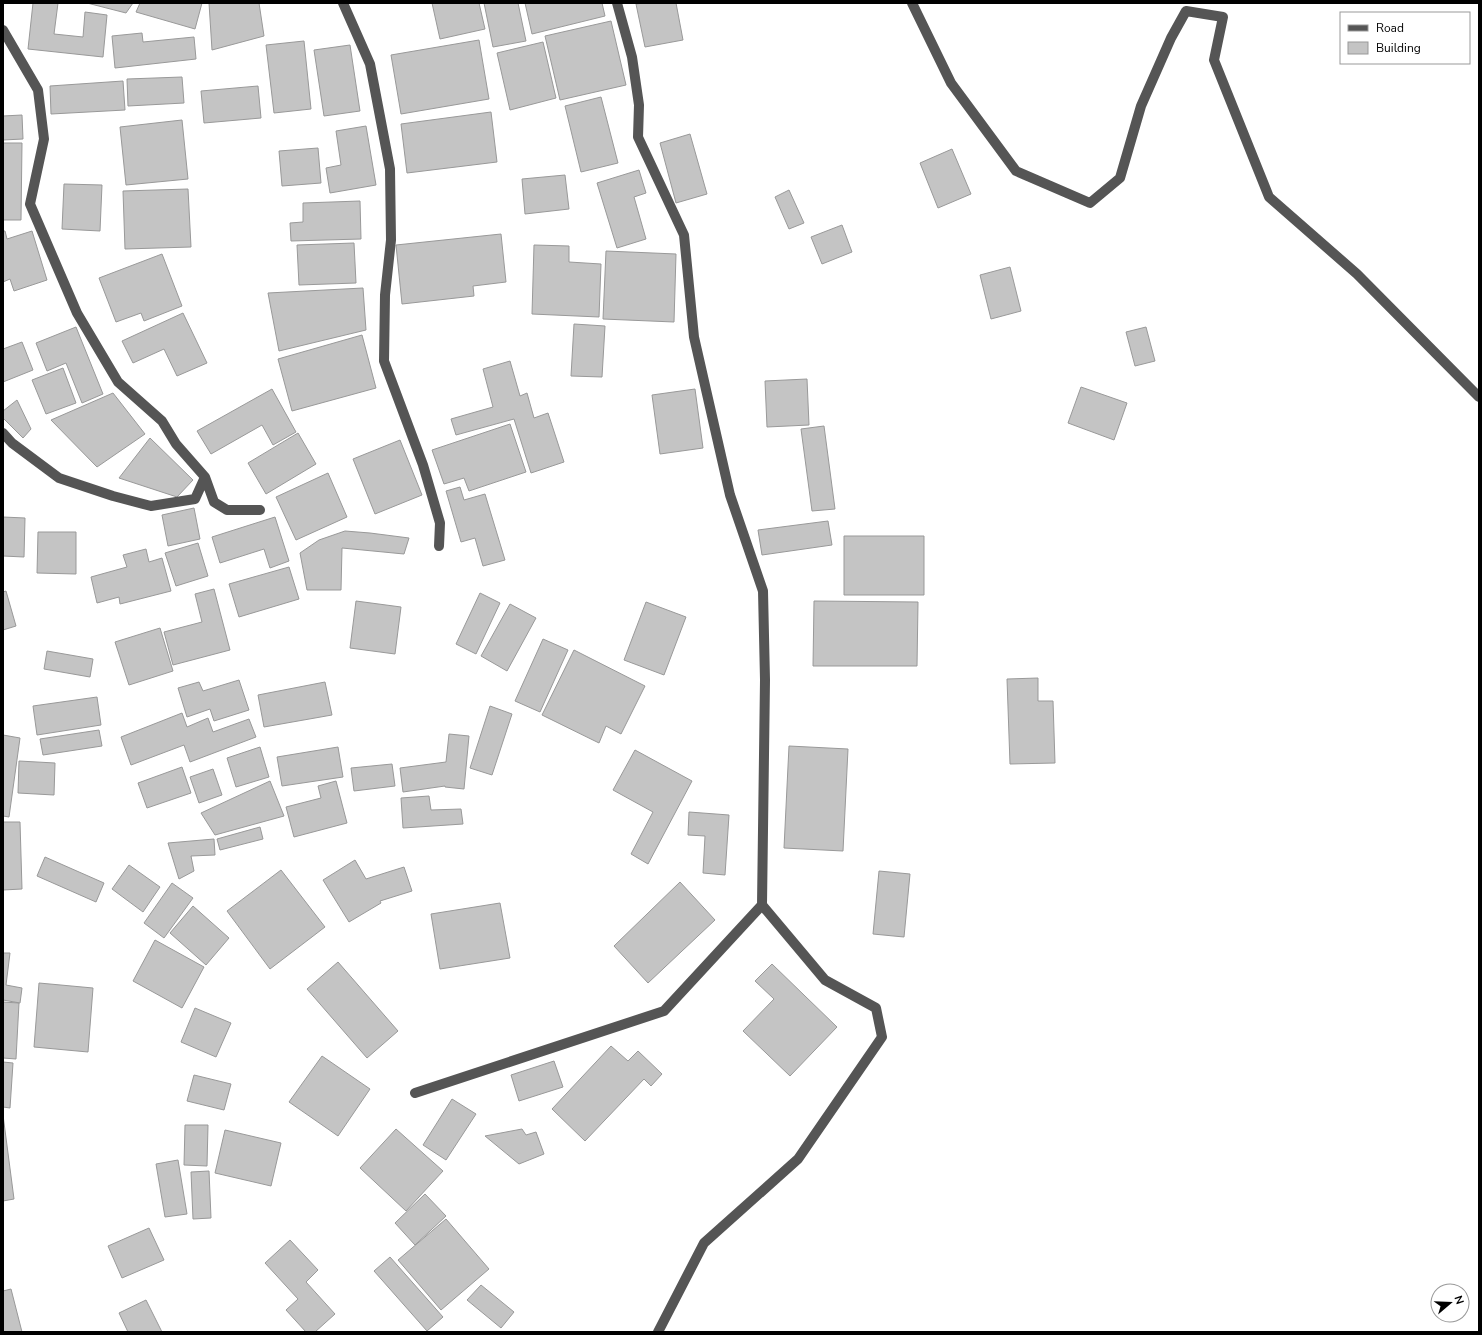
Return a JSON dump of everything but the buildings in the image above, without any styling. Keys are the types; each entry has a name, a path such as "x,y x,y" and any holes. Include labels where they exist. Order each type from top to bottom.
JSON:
{"street":[{"path":"343,3 370,64 390,169 391,240 385,295 384,361 423,465 436,508 440,523 439,546"},
{"path":"617,3 633,65 639,105 638,137 684,236 694,337 730,495 763,591 765,680 762,905 825,980 876,1008 882,1037 798,1159 704,1243 658,1332"},
{"path":"912,3 951,83 1016,171 1090,203 1120,178 1141,106 1171,38 1186,11 1224,17 1214,60 1269,197 1357,274 1479,397"},
{"path":"3,30 38,90 44,139 30,204 77,313 118,382 162,421 176,444 205,477 214,502 227,510 260,510"},
{"path":"3,433 12,443 59,478 113,496 151,506 195,499 205,477"},
{"path":"415,1093 664,1011 762,905"}]}
